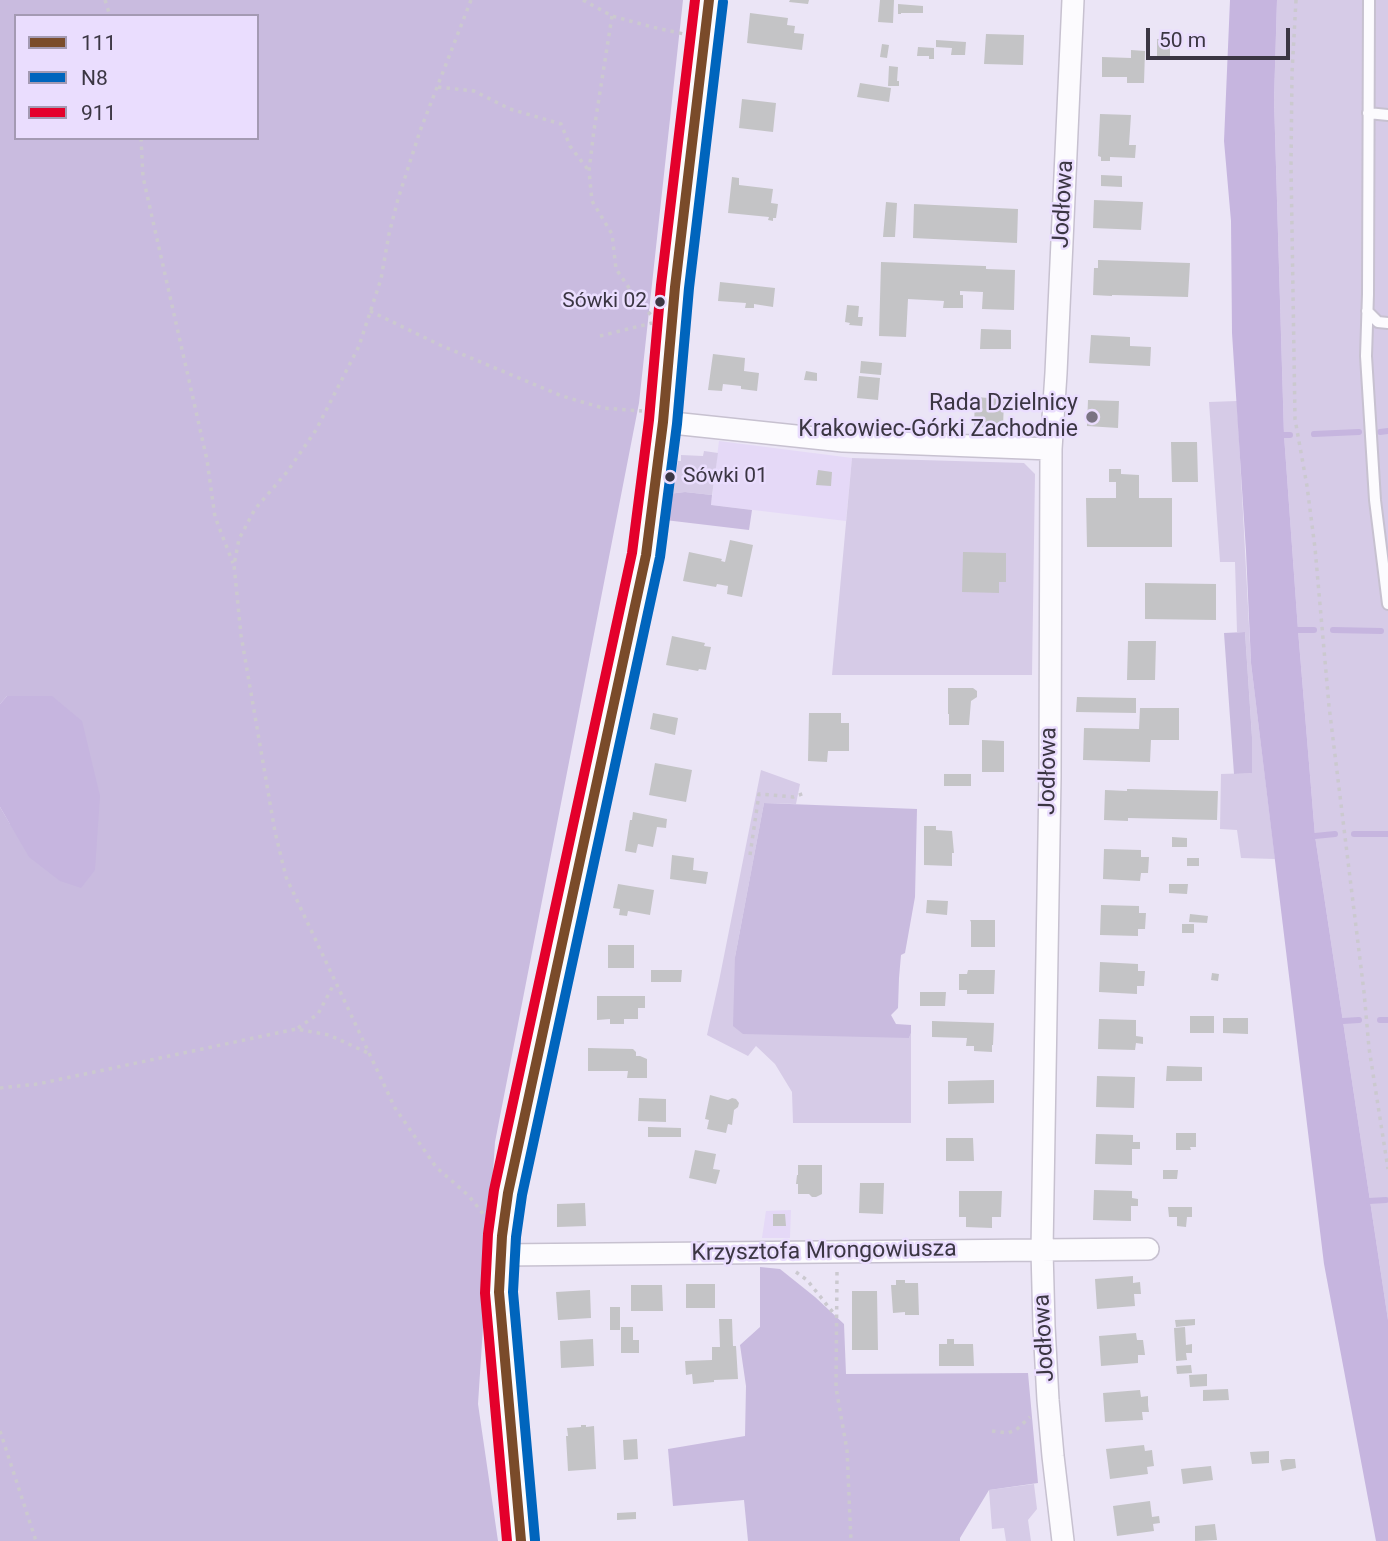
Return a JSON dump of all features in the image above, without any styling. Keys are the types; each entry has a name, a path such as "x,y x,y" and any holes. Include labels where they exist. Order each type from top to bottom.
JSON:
{"street":[{"path":"521,1541 499,1292 501,1245 508,1193 646,555 654,416 675,287 709,0"},
{"name":"Jodłowa","path":"1063,1541 1048,1400 1042,1250 1050,777 1051,449 1073,0"},
{"path":"654,416 843,441 1051,449"},
{"name":"Krzysztofa Mrongowiusza","path":"501,1245 771,1252 1148,1250"}],"lane":[{"path":"1369,0 1366,356 1374,500 1383,527 1388,604"},
{"path":"1368,113 1388,115"},
{"path":"1367,311 1378,322 1388,323"}],"path":[{"path":"471,0 420,131 398,199 381,279 359,346 316,430 287,472 256,509 239,539 234,565 240,635 275,832 286,877 395,1108 436,1167 469,1195 501,1245"},
{"path":"583,0 612,16 686,34"},
{"path":"1296,0 1290,164 1295,419 1315,548 1329,706 1369,1048 1388,1169"},
{"path":"600,336 656,321 616,269 612,234 592,201 589,171 612,16"},
{"path":"438,87 474,91 510,109 561,124 570,146 589,171"},
{"path":"141,140 143,177 207,460 215,517 234,565"},
{"path":"370,311 440,345 562,396 603,408 654,416"},
{"path":"750,855 759,794 793,797 805,793"},
{"path":"0,1088 38,1084 296,1029 318,1014 335,983"},
{"path":"296,1029 329,1035 368,1053"},
{"path":"771,1252 807,1280 836,1317"},
{"path":"837,1252 836,1388 847,1450 851,1541"},
{"path":"992,1431 1008,1433 1016,1430 1037,1413"},
{"path":"0,1431 36,1541"}],"shaded area":[{"path":"0,0 683,0 639,403 495,1142 478,1404 498,1541 0,1541 0,807 10,824 7,696 0,704"},
{"path":"1230,0 1277,0 1274,100 1284,435 1298,630 1315,836 1388,1320 1388,1541 1376,1541 1324,1264 1251,663 1232,333 1231,221 1224,141"},
{"path":"1277,0 1388,0 1388,1320 1315,836 1284,435 1274,100"},
{"path":"1237,401 1251,663 1275,859 1241,858 1237,830 1220,829 1221,774 1252,773 1245,632 1237,632 1235,562 1220,562 1209,402"},
{"path":"719,441 852,458 846,521 711,505"},
{"path":"704,451 718,453 712,495 685,492 668,494 670,478 675,479 681,455 703,456"},
{"path":"852,458 1024,463 1035,474 1032,675 832,675"},
{"path":"685,492 712,495 711,505 752,510 749,530 665,520 668,494"},
{"path":"1245,632 1252,773 1234,774 1224,633"},
{"path":"7,696 52,696 82,721 100,796 95,870 81,888 60,881 29,857 0,807 0,704"},
{"path":"761,770 800,784 796,804 764,803 735,957 909,1038 911,1033 911,1123 793,1123 792,1092 775,1064 756,1046 748,1056 707,1035"},
{"path":"764,803 917,809 915,897 905,953 901,955 898,1008 891,1015 896,1024 911,1025 909,1038 743,1034 733,1026 735,957"},
{"path":"791,1210 790,1238 762,1238 766,1211"},
{"path":"760,1267 780,1269 844,1324 846,1374 1028,1373 1038,1483 989,1490 960,1541 748,1541 744,1500 673,1506 668,1449 745,1436 746,1386 740,1345 760,1327"},
{"path":"1034,1484 1037,1509 1028,1520 1031,1541 1006,1541 1004,1528 992,1529 989,1490"}],"building":[{"path":"809,0 808,4 789,2"},
{"path":"880,0 894,0 893,23 878,22"},
{"path":"898,4 923,6 923,13 898,14"},
{"path":"750,13 788,18 787,25 795,26 794,33 804,34 802,50 747,43"},
{"path":"986,34 1024,35 1023,65 984,64"},
{"path":"1157,39 1170,39 1170,56 1157,56"},
{"path":"936,40 966,42 965,55 951,55 952,48 936,47"},
{"path":"882,44 889,45 887,58 880,57"},
{"path":"918,47 934,48 934,59 917,56"},
{"path":"1131,50 1145,51 1144,83 1127,83 1127,77 1102,77 1102,57 1131,58"},
{"path":"889,66 898,67 899,86 888,86"},
{"path":"860,83 891,88 889,102 857,97"},
{"path":"742,99 776,103 773,132 739,128"},
{"path":"1100,114 1131,115 1129,145 1136,145 1135,158 1110,157 1110,161 1101,161 1098,156"},
{"path":"1101,175 1122,176 1122,187 1101,186"},
{"path":"732,177 739,178 739,185 773,189 771,203 778,204 773,221 768,220 769,217 728,213"},
{"path":"1094,200 1143,202 1141,230 1093,228"},
{"path":"886,202 897,203 895,237 883,237"},
{"path":"914,204 1018,209 1017,243 913,238"},
{"path":"1098,260 1190,263 1188,297 1093,295 1094,268 1098,268"},
{"path":"881,262 986,266 986,269 1015,270 1014,310 982,309 983,292 960,291 960,295 963,295 963,308 943,308 944,301 908,299 906,337 879,336"},
{"path":"720,282 775,288 773,307 754,304 754,308 745,308 746,303 718,301"},
{"path":"847,305 859,306 858,317 863,317 862,326 845,322"},
{"path":"981,329 1011,330 1011,349 980,349"},
{"path":"1091,335 1130,337 1130,346 1151,347 1150,366 1089,363"},
{"path":"713,354 745,358 744,371 759,373 757,391 723,384 722,391 708,390"},
{"path":"861,361 882,363 881,375 860,373"},
{"path":"806,371 817,373 817,381 804,380"},
{"path":"859,376 880,378 878,400 857,398"},
{"path":"975,397 1004,399 1003,428 974,427"},
{"path":"1088,400 1119,401 1118,428 1087,426"},
{"path":"1171,442 1197,442 1198,482 1172,482"},
{"path":"1109,469 1121,469 1121,474 1139,475 1139,498 1172,498 1172,547 1087,547 1086,498 1116,498 1116,482 1109,482"},
{"path":"818,470 832,472 831,486 816,485"},
{"path":"730,540 753,545 742,597 727,594 728,586 717,584 716,587 683,581 689,552 725,562"},
{"path":"963,552 1006,553 1006,582 999,582 999,593 962,592"},
{"path":"1145,583 1216,584 1216,620 1145,619"},
{"path":"672,636 705,643 704,646 711,647 706,670 666,665"},
{"path":"1128,641 1156,641 1155,680 1127,680"},
{"path":"948,688 973,688 977,691 977,697 971,701 969,725 949,725"},
{"path":"1077,697 1136,698 1136,713 1076,712"},
{"path":"1140,708 1179,708 1179,740 1151,740 1150,762 1083,760 1084,728 1139,729"},
{"path":"653,713 678,718 675,735 650,729"},
{"path":"809,713 841,713 841,723 849,723 849,751 828,751 827,762 808,761"},
{"path":"982,740 1004,741 1004,772 982,772"},
{"path":"655,763 692,770 686,802 649,795"},
{"path":"944,774 971,774 971,786 944,786"},
{"path":"1105,790 1218,791 1217,820 1104,820"},
{"path":"633,812 667,819 666,828 657,827 653,847 638,844 636,853 625,851"},
{"path":"924,826 936,826 936,830 952,831 952,866 924,865"},
{"path":"1172,837 1187,838 1187,847 1172,847"},
{"path":"1104,849 1141,850 1141,857 1149,857 1148,873 1141,873 1140,881 1103,879"},
{"path":"672,855 694,858 693,870 708,872 706,884 670,879"},
{"path":"1187,858 1199,858 1199,866 1187,866"},
{"path":"618,884 654,890 650,915 628,911 627,916 619,915 620,909 613,908"},
{"path":"1169,884 1188,884 1187,894 1169,893"},
{"path":"927,900 948,901 947,915 926,913"},
{"path":"1101,905 1139,906 1139,913 1146,913 1145,929 1138,929 1138,936 1100,935"},
{"path":"1190,914 1208,916 1207,923 1189,922"},
{"path":"970,920 995,920 995,947 971,947"},
{"path":"1182,924 1194,924 1194,933 1182,933"},
{"path":"608,945 634,945 634,968 608,968"},
{"path":"1100,962 1138,964 1138,971 1145,971 1144,986 1137,986 1137,994 1099,992"},
{"path":"651,970 682,970 681,982 651,982"},
{"path":"968,970 995,970 994,994 967,994 967,990 959,990 959,974 967,974"},
{"path":"1212,973 1219,974 1218,981 1211,980"},
{"path":"920,992 946,992 945,1006 920,1006"},
{"path":"597,996 645,996 645,1008 638,1008 638,1019 624,1019 624,1024 610,1024 610,1019 597,1020"},
{"path":"1190,1016 1214,1016 1214,1033 1190,1033"},
{"path":"1223,1018 1248,1018 1248,1034 1223,1033"},
{"path":"1099,1019 1136,1020 1136,1036 1143,1037 1143,1044 1136,1043 1135,1050 1098,1049"},
{"path":"932,1021 994,1023 992,1052 974,1051 974,1046 966,1046 967,1038 932,1037"},
{"path":"588,1048 633,1049 636,1056 647,1059 647,1078 627,1078 628,1071 588,1071"},
{"path":"1167,1066 1202,1067 1202,1081 1166,1081"},
{"path":"1097,1076 1135,1077 1134,1108 1096,1107"},
{"path":"994,1080 994,1103 948,1104 948,1081"},
{"path":"710,1095 728,1100 736,1099 739,1103 734,1110 732,1125 728,1124 726,1133 707,1129 709,1120 705,1119"},
{"path":"639,1098 666,1099 666,1122 638,1121"},
{"path":"648,1127 681,1128 681,1137 648,1137"},
{"path":"1176,1133 1196,1133 1196,1147 1190,1147 1191,1150 1176,1150"},
{"path":"1096,1134 1133,1135 1133,1142 1140,1142 1140,1149 1132,1149 1132,1165 1095,1164"},
{"path":"946,1138 973,1138 974,1161 946,1161"},
{"path":"695,1150 716,1154 713,1169 720,1170 716,1184 689,1178"},
{"path":"798,1165 822,1165 822,1194 812,1197 809,1194 798,1194"},
{"path":"1163,1170 1178,1170 1177,1179 1163,1179"},
{"path":"860,1183 884,1183 883,1214 859,1213"},
{"path":"1094,1190 1132,1191 1132,1198 1138,1199 1138,1206 1131,1206 1131,1221 1093,1220"},
{"path":"959,1191 1002,1191 1001,1217 992,1217 992,1228 966,1227 966,1217 959,1217"},
{"path":"585,1203 586,1226 557,1227 557,1204"},
{"path":"1168,1207 1192,1207 1192,1217 1187,1217 1186,1227 1177,1226 1177,1217 1169,1217"},
{"path":"773,1214 785,1214 786,1226 773,1226"},
{"path":"1133,1276 1133,1283 1140,1282 1141,1294 1134,1294 1135,1306 1097,1309 1095,1279"},
{"path":"896,1280 918,1283 919,1315 893,1313 891,1285 896,1285"},
{"path":"686,1284 715,1284 715,1308 686,1308"},
{"path":"631,1285 662,1285 663,1311 631,1311"},
{"path":"590,1290 591,1318 558,1320 556,1292"},
{"path":"852,1291 877,1291 878,1350 852,1350"},
{"path":"610,1307 620,1307 620,1330 610,1330"},
{"path":"719,1319 732,1319 738,1379 693,1384 692,1374 686,1375 685,1361 712,1360 712,1347 720,1347"},
{"path":"1195,1319 1195,1325 1176,1327 1175,1320"},
{"path":"621,1327 633,1327 633,1340 639,1340 639,1353 621,1353"},
{"path":"1185,1327 1186,1345 1192,1344 1192,1353 1186,1353 1187,1360 1176,1361 1174,1328"},
{"path":"1136,1333 1137,1340 1143,1340 1145,1355 1138,1355 1138,1363 1101,1366 1099,1336"},
{"path":"593,1339 594,1366 561,1368 560,1341"},
{"path":"947,1339 954,1339 954,1344 973,1344 974,1366 939,1366 939,1344 947,1344"},
{"path":"1191,1365 1192,1373 1177,1374 1176,1366"},
{"path":"1207,1374 1207,1386 1190,1387 1189,1375"},
{"path":"1228,1389 1229,1400 1203,1401 1203,1390"},
{"path":"1140,1390 1141,1397 1148,1396 1149,1412 1142,1412 1143,1420 1105,1422 1103,1393"},
{"path":"594,1426 596,1469 568,1471 567,1428"},
{"path":"637,1439 638,1459 624,1460 623,1440"},
{"path":"1144,1445 1145,1451 1152,1450 1154,1466 1147,1467 1148,1474 1110,1479 1106,1449"},
{"path":"1269,1451 1269,1463 1252,1464 1250,1452"},
{"path":"1295,1459 1296,1468 1282,1471 1280,1460"},
{"path":"1211,1466 1213,1480 1183,1484 1181,1469"},
{"path":"1150,1501 1152,1517 1159,1516 1160,1523 1153,1524 1154,1531 1117,1536 1113,1506"},
{"path":"636,1512 636,1519 617,1520 617,1513"},
{"path":"1215,1524 1217,1540 1195,1541 1195,1526"}],"waterway":[{"path":"1380,432 1388,431"},
{"path":"1314,434 1359,432"},
{"path":"1284,435 1290,435"},
{"path":"1298,630 1314,630"},
{"path":"1333,630 1381,631"},
{"path":"1315,836 1335,834"},
{"path":"1354,834 1388,834"},
{"path":"1343,1021 1359,1020"},
{"path":"1380,1020 1388,1020"},
{"path":"1369,1201 1386,1200"}],"transit line":[{"name":"911","path":"507,1541 485,1293 488,1234 494,1190 632,553 695,0"},
{"name":"111","path":"521,1541 499,1292 502,1236 508,1193 646,555 709,0"},
{"name":"N8","path":"535,1540 513,1292 516,1237 522,1195 660,557 723,2"}],"place":[{"name":"Sówki 02","path":"660,302"},
{"name":"Rada Dzielnicy Krakowiec-Górki Zachodnie","path":"1092,417"},
{"name":"Sówki 01","path":"670,477"}]}
